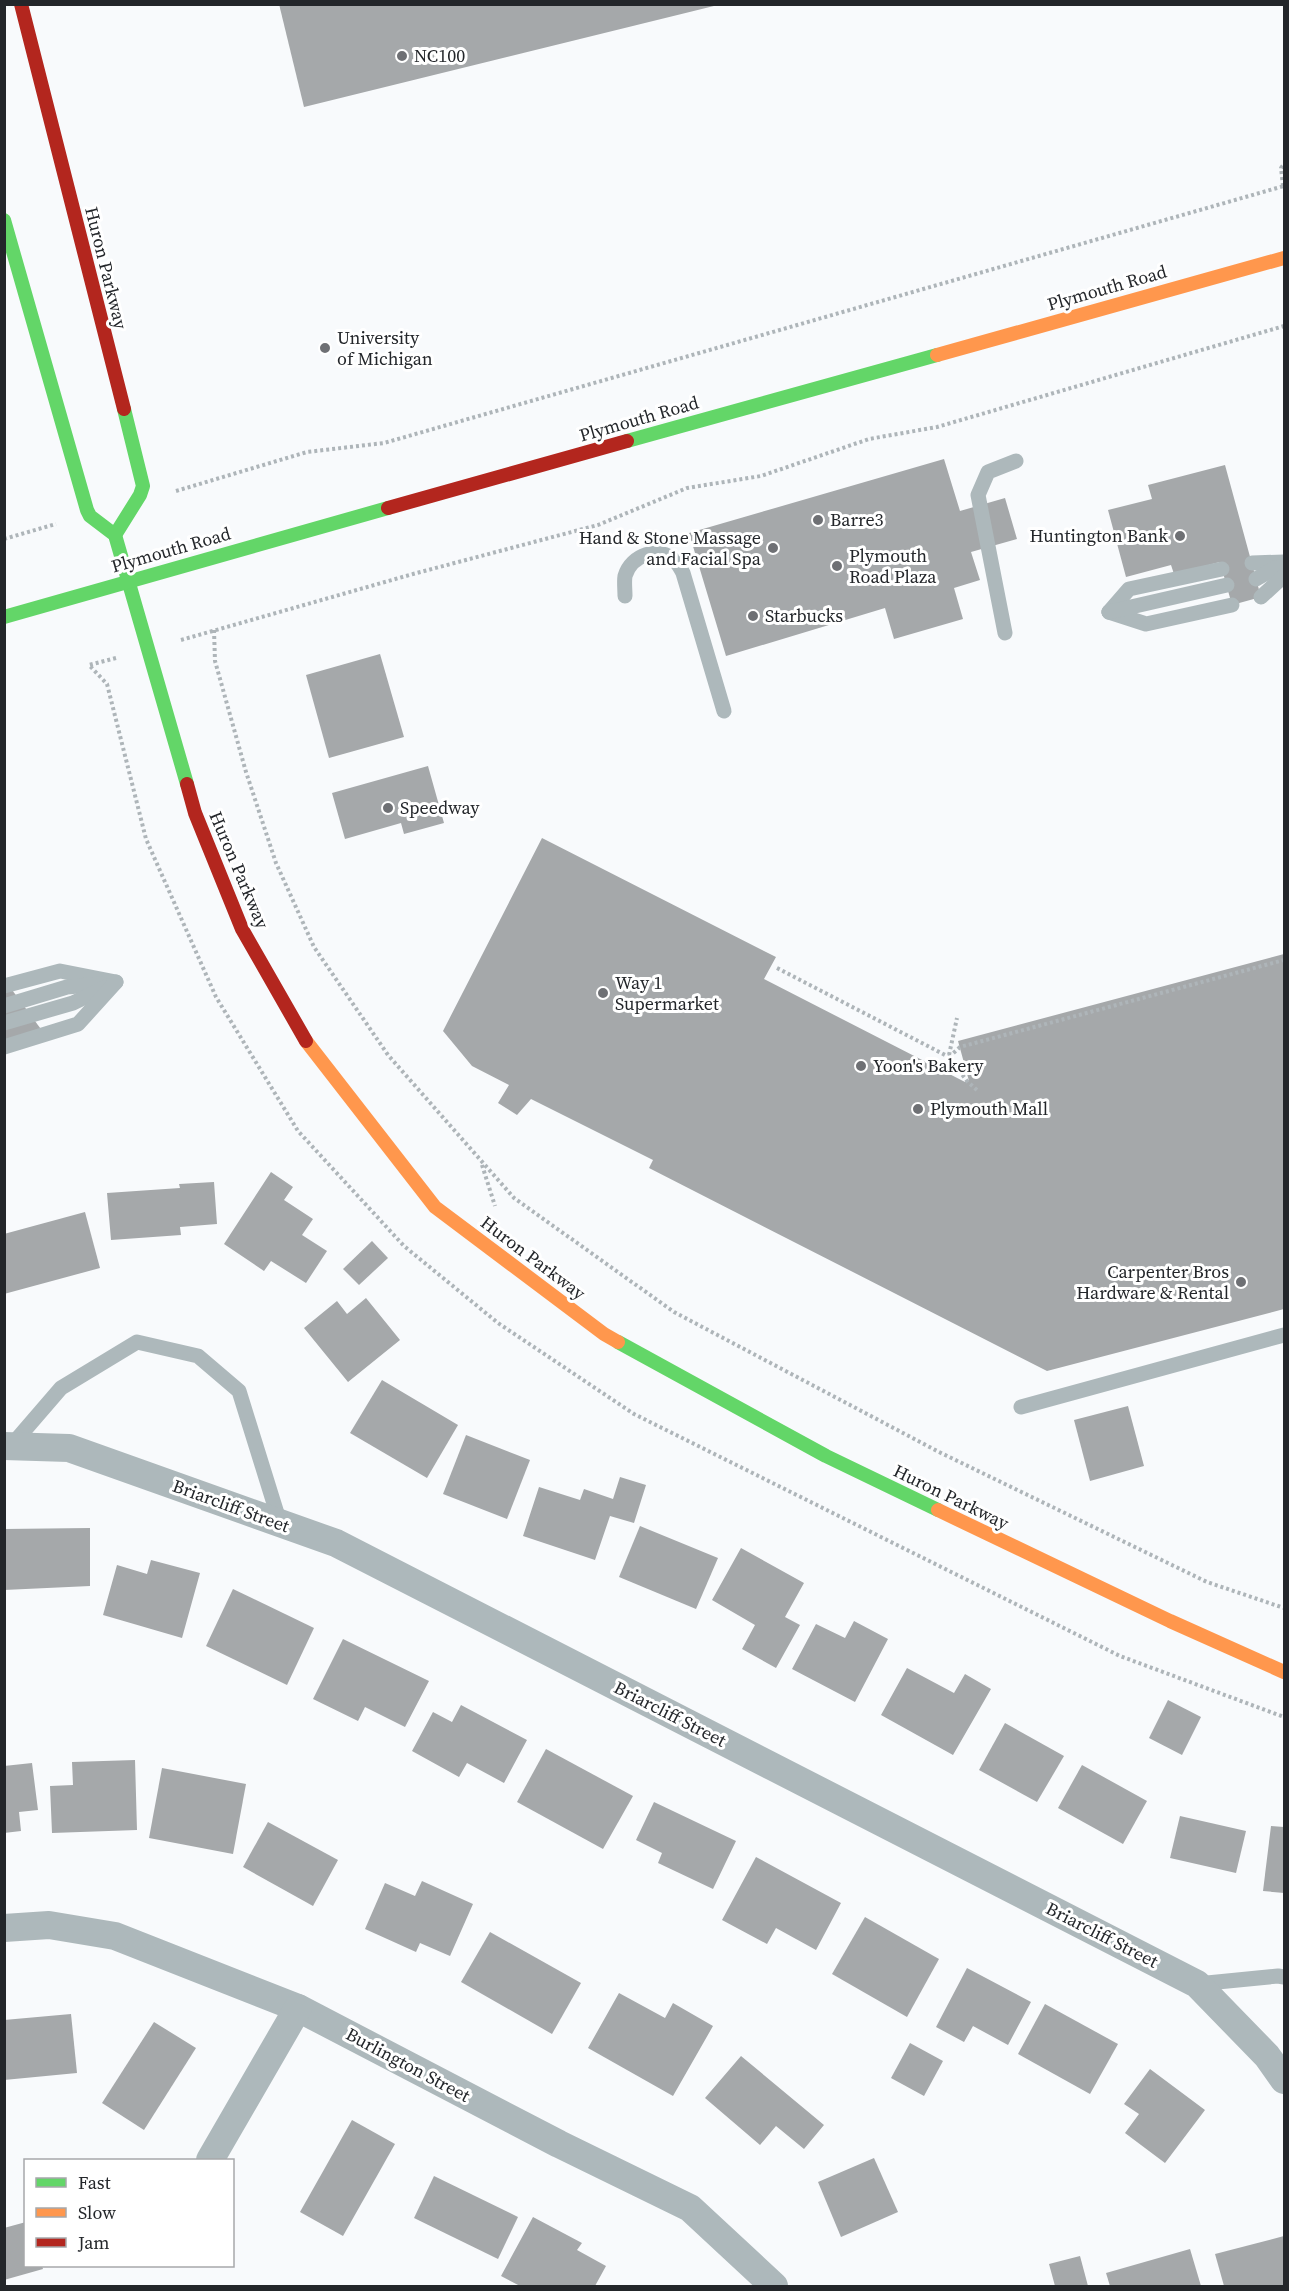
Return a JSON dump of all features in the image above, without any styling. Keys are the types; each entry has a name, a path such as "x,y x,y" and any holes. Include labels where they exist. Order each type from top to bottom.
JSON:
{"main road":[{"name":"Huron Parkway","path":"21,4 143,486 140,495 115,535 195,813 242,929 300,1034 435,1207 604,1334 826,1456 1170,1621 1284,1672"},
{"path":"4,220 87,510 90,516 115,535"},
{"name":"Plymouth Road","path":"4,617 1284,258"}],"street":[{"name":"Briarcliff Street","path":"8,1446 69,1448 336,1543 1197,1983 1267,2056 1284,2080"},
{"name":"Burlington Street","path":"4,1928 49,1925 115,1936 298,2008 559,2144 690,2208 774,2286"},
{"path":"211,2159 298,2008"}],"lane":[{"path":"1005,633 978,495 988,472 1016,462"},
{"path":"625,596 626,576 632,563 645,553 660,553 674,560 683,573 724,711"},
{"path":"1252,563 1284,564"},
{"path":"1256,579 1284,564"},
{"path":"1109,612 1129,589 1222,569"},
{"path":"1261,597 1284,576"},
{"path":"1109,612 1227,585"},
{"path":"1109,612 1146,624 1232,605"},
{"path":"4,986 60,971 116,982"},
{"path":"4,1006 67,987 116,982"},
{"path":"4,1023 73,1003 116,982"},
{"path":"4,1047 78,1024 116,982"},
{"path":"1021,1407 1284,1335"},
{"path":"8,1446 61,1388 137,1342 198,1356 239,1391 280,1523"},
{"path":"1197,1983 1284,1977"}],"path":[{"path":"175,491 307,452 384,443 1284,186 1281,168 1284,164"},
{"path":"205,633 598,525 687,488 761,476 869,439 937,427 1284,326"},
{"path":"4,539 47,527"},
{"path":"214,630 215,661 246,772 276,863 314,946 388,1055 514,1198 674,1312 939,1452 1207,1582 1284,1608"},
{"path":"89,666 103,661"},
{"path":"949,1057 960,1047 1284,960"},
{"path":"777,968 949,1057 967,1081 977,1090"},
{"path":"1233,974 1235,979"},
{"path":"949,1057 957,1018"}],"building":[{"name":"NC100","path":"279,4 718,4 718,5 304,107"},
{"name":"Plymouth Road Plaza","path":"944,459 960,511 1005,498 1017,539 971,552 980,580 954,588 963,619 894,639 885,608 726,656 689,533"},
{"name":"Huntington Bank","path":"1225,465 1261,597 1232,605 1220,562 1174,574 1171,565 1126,577 1108,510 1152,499 1148,485"},
{"path":"380,654 404,737 329,758 306,675"},
{"name":"Speedway","path":"428,766 444,823 404,834 401,823 345,839 332,793"},
{"name":"Plymouth Mall","path":"542,838 776,957 764,979 965,1082 969,1081 958,1041 1284,954 1284,1309 1047,1371 649,1168 653,1160 531,1099 517,1115 498,1103 509,1085 472,1066 443,1031"},
{"path":"4,979 46,1036 4,1048"},
{"path":"271,1172 293,1187 284,1200 313,1219 302,1235 327,1251 306,1283 271,1261 264,1271 224,1244"},
{"path":"214,1182 217,1224 180,1227 181,1235 111,1240 107,1193 180,1188 179,1184"},
{"path":"85,1212 100,1268 4,1294 4,1234"},
{"path":"372,1241 388,1258 359,1285 343,1269"},
{"path":"366,1298 400,1340 348,1382 304,1328 337,1301 347,1314"},
{"path":"382,1380 458,1425 427,1478 350,1433"},
{"path":"1128,1406 1144,1466 1090,1481 1074,1420"},
{"path":"466,1435 530,1460 507,1519 443,1494"},
{"path":"620,1477 646,1485 634,1523 610,1516 595,1560 523,1536 539,1487 580,1500 584,1489 613,1499"},
{"path":"640,1526 718,1558 696,1609 619,1577"},
{"path":"90,1528 90,1586 4,1590 4,1529"},
{"path":"741,1548 804,1583 785,1617 800,1625 776,1668 742,1649 755,1625 712,1600"},
{"path":"151,1560 200,1573 182,1638 103,1615 117,1565 147,1574"},
{"path":"233,1589 314,1628 287,1685 206,1646"},
{"path":"854,1621 888,1639 855,1702 792,1669 816,1624 845,1638"},
{"path":"343,1639 429,1681 405,1727 365,1707 358,1721 313,1699"},
{"path":"907,1668 954,1693 965,1674 991,1689 953,1755 881,1715"},
{"path":"1168,1700 1201,1717 1182,1755 1149,1738"},
{"path":"461,1705 527,1740 504,1783 467,1763 459,1777 412,1751 433,1712 452,1722"},
{"path":"1005,1723 1064,1756 1037,1802 979,1770"},
{"path":"546,1749 633,1796 603,1849 517,1802"},
{"path":"135,1760 137,1830 52,1833 50,1786 73,1785 72,1762"},
{"path":"32,1763 38,1810 19,1812 21,1831 4,1833 4,1766"},
{"path":"1082,1765 1147,1801 1123,1844 1058,1808"},
{"path":"162,1768 246,1784 233,1854 149,1838"},
{"path":"654,1802 736,1841 713,1889 658,1863 662,1853 636,1840"},
{"path":"1180,1816 1246,1831 1236,1873 1170,1858"},
{"path":"268,1822 338,1860 313,1906 243,1867"},
{"path":"1271,1826 1284,1827 1284,1893 1263,1891"},
{"path":"756,1857 841,1903 816,1950 776,1928 767,1944 722,1920"},
{"path":"422,1881 473,1904 450,1956 420,1943 416,1952 365,1929 385,1883 415,1896"},
{"path":"865,1917 939,1959 907,2017 832,1974"},
{"path":"490,1932 581,1983 552,2034 461,1982"},
{"path":"967,1968 1031,2002 1008,2045 973,2026 964,2042 936,2027"},
{"path":"619,1993 665,2018 673,2003 713,2026 673,2096 588,2048"},
{"path":"1045,2004 1118,2044 1090,2094 1018,2054"},
{"path":"71,2014 77,2073 4,2080 4,2020"},
{"path":"154,2022 196,2048 144,2130 102,2103"},
{"path":"910,2043 943,2061 924,2096 891,2078"},
{"path":"741,2056 824,2125 804,2149 776,2126 760,2145 705,2098"},
{"path":"1150,2069 1205,2110 1165,2163 1125,2133 1139,2114 1124,2104"},
{"path":"352,2120 395,2144 343,2236 300,2212"},
{"path":"874,2158 898,2212 841,2237 818,2182"},
{"path":"434,2176 518,2217 498,2259 414,2218"},
{"path":"533,2217 582,2243 577,2250 606,2266 595,2286 520,2286 501,2276"},
{"path":"24,2223 24,2267 42,2267 43,2269 4,2280 4,2228"},
{"path":"1284,2236 1284,2286 1224,2286 1215,2254"},
{"path":"1190,2249 1201,2286 1110,2286 1106,2273"},
{"path":"1080,2256 1088,2286 1055,2286 1049,2264"}],"traffic: fast":[{"path":"4,220 87,510 90,516 115,535 187,784"},
{"path":"627,441 937,355"},
{"path":"115,535 140,495 143,486 124,409"},
{"path":"4,617 388,508"},
{"path":"618,1342 826,1456 938,1510"}],"traffic: slow":[{"path":"937,355 1284,258"},
{"path":"306,1041 435,1207 604,1334 618,1342"},
{"path":"938,1510 1170,1621 1284,1672"}],"traffic: jam":[{"path":"21,4 124,409"},
{"path":"388,508 627,441"},
{"path":"187,784 195,813 242,929 306,1041"}],"place":[{"name":"NC100","path":"402,56"},
{"name":"University of Michigan","path":"325,348"},
{"name":"Barre3","path":"818,520"},
{"name":"Huntington Bank","path":"1180,536"},
{"name":"Hand & Stone Massage and Facial Spa","path":"773,548"},
{"name":"Plymouth Road Plaza","path":"837,566"},
{"name":"Starbucks","path":"753,616"},
{"name":"Speedway","path":"388,808"},
{"name":"Way 1 Supermarket","path":"603,993"},
{"name":"Yoon's Bakery","path":"861,1066"},
{"name":"Plymouth Mall","path":"918,1109"},
{"name":"Carpenter Bros Hardware & Rental","path":"1241,1282"}]}
